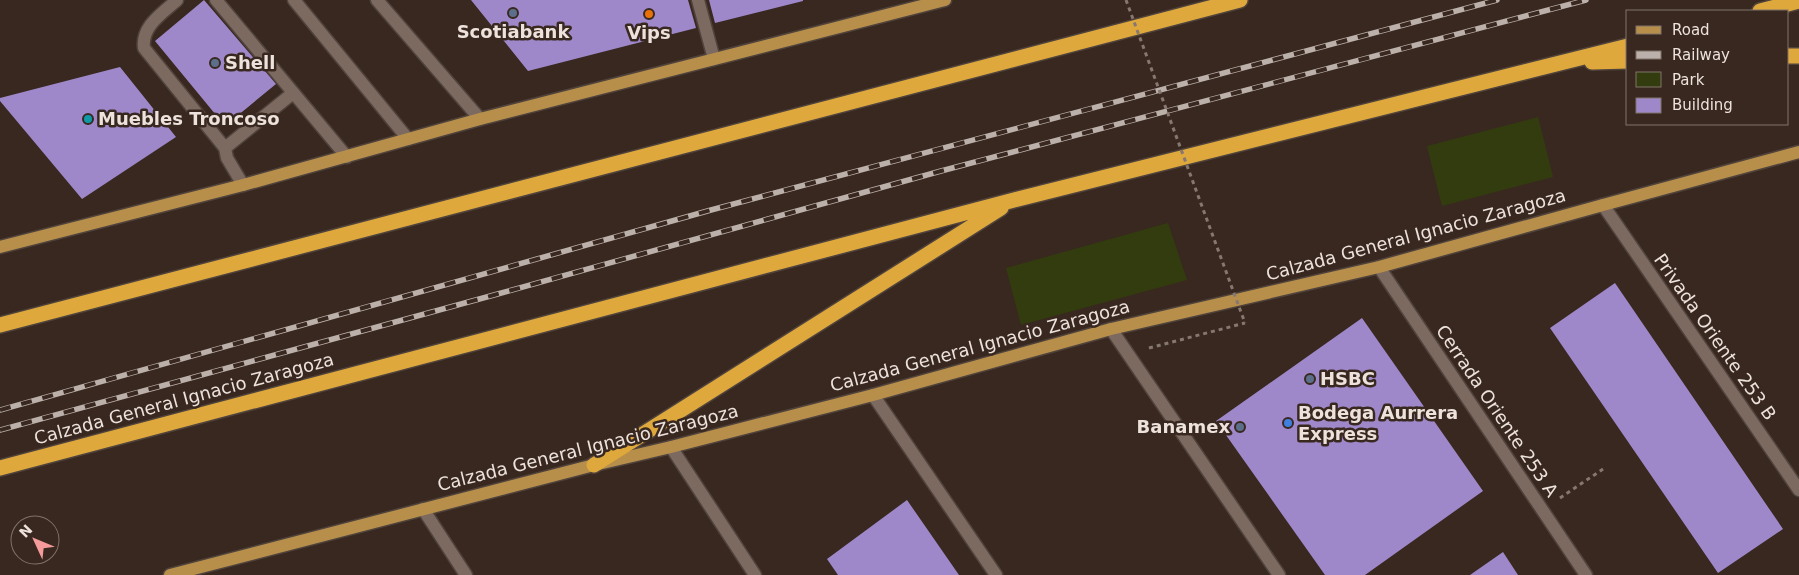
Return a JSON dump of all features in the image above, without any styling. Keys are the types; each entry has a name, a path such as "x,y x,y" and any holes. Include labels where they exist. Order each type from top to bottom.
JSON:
{"highway":[{"path":"0,325 1240,0"},
{"path":"1764,10 1799,1"},
{"name":"Calzada General Ignacio Zaragoza","path":"0,468 1014,200 1208,150 1563,64 1626,47"},
{"path":"1563,64 1626,61"},
{"path":"594,465 1014,200"}],"main road":[{"path":"0,247 243,184 480,119 945,0"},
{"name":"Calzada General Ignacio Zaragoza","path":"170,575 873,395 1111,329 1379,268 1799,152"}],"street":[{"path":"177,0 148,28 143,40 144,48 225,148 227,158 243,184"},
{"path":"216,0 347,156"},
{"path":"294,0 408,139"},
{"path":"377,0 480,119"},
{"path":"698,0 714,59"},
{"path":"225,148 293,93"},
{"name":"Privada Oriente 253 B","path":"1603,205 1799,490"},
{"name":"Cerrada Oriente 253 A","path":"1379,268 1586,575"},
{"path":"1111,329 1279,575"},
{"path":"873,395 996,575"},
{"path":"671,447 756,575"},
{"path":"423,509 466,575"}],"path":[{"path":"1126,0 1245,323 1128,354"},
{"path":"1542,511 1603,469"}],"green space":[{"path":"1538,117 1553,177 1442,206 1427,146"},
{"path":"1168,223 1187,280 1021,325 1006,268"}],"building":[{"name":"Shell","path":"204,0 276,84 225,126 155,41"},
{"path":"471,0 688,0 696,28 528,71"},
{"path":"709,0 803,0 803,1 715,23"},
{"name":"Muebles Troncoso","path":"120,67 176,137 82,199 0,101 0,98"},
{"path":"1615,283 1783,529 1718,573 1550,328"},
{"path":"1362,318 1483,491 1365,575 1325,575 1216,421"},
{"path":"907,500 959,575 838,575 827,559"},
{"path":"1503,552 1518,575 1470,575"}],"railway":[{"path":"0,410 711,210 1497,0"},
{"path":"0,430 941,171 1586,0"}],"place":[{"name":"Scotiabank","path":"513,13"},
{"name":"Vips","path":"649,14"},
{"name":"Shell","path":"215,63"},
{"name":"Muebles Troncoso","path":"88,119"},
{"name":"HSBC","path":"1310,379"},
{"name":"Bodega Aurrera Express","path":"1288,423"},
{"name":"Banamex","path":"1240,427"}]}
